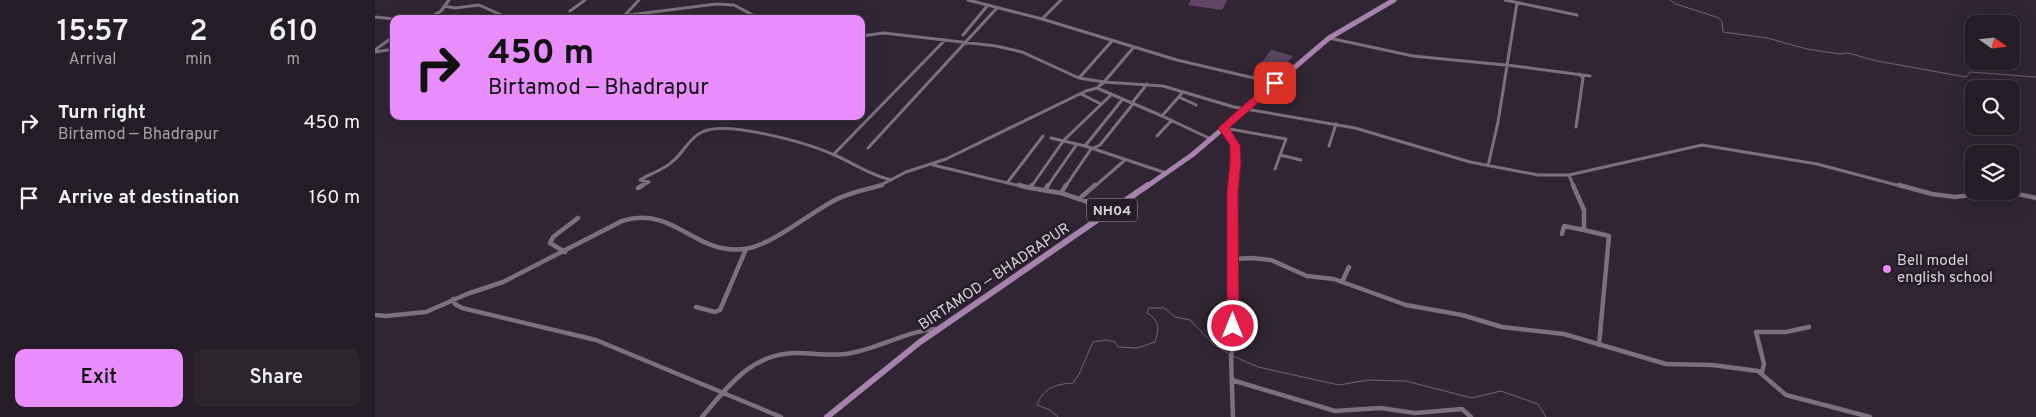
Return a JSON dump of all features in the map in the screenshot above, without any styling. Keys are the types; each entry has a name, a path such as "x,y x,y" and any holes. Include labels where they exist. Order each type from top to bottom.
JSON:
{"main road":[{"name":"BIRTAMOD — BHADRAPUR","path":"827,417 938,329 1166,173 1211,139 1329,38 1394,0"}],"street":[{"path":"434,15 441,11 449,0"},
{"path":"570,12 585,0"},
{"path":"625,15 639,0"},
{"path":"968,0 1133,48 1275,83"},
{"path":"1042,20 1048,11 1061,0"},
{"path":"1505,0 1577,15"},
{"path":"1488,166 1499,122 1517,2"},
{"path":"625,15 716,4 733,5 752,15"},
{"path":"444,6 455,8 479,5 501,15"},
{"path":"963,35 988,5"},
{"path":"868,148 997,8"},
{"path":"375,17 390,19"},
{"path":"865,36 884,34 967,42 1022,52 1079,78 1105,82 1163,86 1245,109 1355,128 1488,166 1544,176 1569,174 1702,145 1817,164 1932,194 1955,198 2004,191 2036,198"},
{"path":"1329,38 1413,56 1507,65 1590,76"},
{"path":"375,51 390,39"},
{"path":"834,154 945,40"},
{"path":"1079,78 1112,41"},
{"path":"375,314 386,316 426,312 503,282 565,252 622,221 635,217 652,217 665,221 715,246 745,249 773,238 833,201 854,191 881,186 906,172 931,164 987,140 1080,94 1097,88 1105,82 1133,48"},
{"path":"375,51 390,49"},
{"path":"1576,127 1583,78 1579,74"},
{"path":"1061,193 1091,149 1100,146 1147,84"},
{"path":"1097,88 1211,139"},
{"path":"1162,116 1183,92"},
{"path":"1080,94 1101,104"},
{"path":"1030,188 1064,140 1111,95"},
{"path":"1179,97 1196,105"},
{"path":"1085,146 1122,100"},
{"path":"1157,136 1172,120"},
{"path":"1329,146 1336,124"},
{"path":"638,188 649,182 640,180 673,160 703,131 729,128 788,140 834,154 851,165 880,178 891,180"},
{"path":"1224,128 1286,139 1275,169"},
{"path":"1224,128 1235,145 1236,162 1232,192 1234,345 1231,355 1233,417"},
{"path":"1007,183 1043,136"},
{"path":"1051,138 1085,146 1166,173"},
{"path":"1045,190 1077,144"},
{"path":"1280,155 1301,160"},
{"path":"1079,199 1126,160"},
{"path":"931,164 1007,183 1061,193 1112,210"},
{"path":"1569,174 1584,210 1584,230"},
{"path":"565,252 550,243 553,237 578,218"},
{"path":"1562,234 1564,226 1609,236 1599,345"},
{"path":"696,307 715,312 720,310 745,249"},
{"path":"1233,258 1258,256 1283,264 1293,271 1307,276 1342,282 1406,305 1462,315 1502,327 1564,334 1666,364 1712,365 1762,372 1777,390 1786,395 1870,417"},
{"path":"1342,282 1349,266"},
{"path":"453,300 455,304 462,308 587,338 618,348 781,417"},
{"path":"1762,372 1764,364 1757,332 1786,332 1809,327"},
{"path":"702,417 723,393 755,364 771,356 803,353 825,355 851,353 881,345 921,329 938,329"},
{"path":"1232,380 1335,411 1380,408 1415,413 1462,409 1471,417"}],"shaded area":[{"path":"1191,0 1227,0 1222,10 1188,5"},
{"path":"1271,50 1293,56 1269,81 1251,77"}],"waterway":[{"path":"1670,0 1676,4 1719,18 1722,22 1723,32 1767,38 1807,49 1840,54 1848,53 1877,61 1966,77 1970,72 2036,77"},
{"path":"1058,417 1050,410 1037,405 1043,395 1051,388 1061,384 1073,383 1093,342 1107,340 1115,342 1118,347 1137,348 1155,342 1157,326 1154,319 1147,313 1149,308 1164,308 1175,317 1190,320 1213,344 1229,354"},
{"path":"1233,356 1258,367 1339,385 1368,380 1406,381 1472,398 1501,391 1538,404 1546,417"}],"place":[{"name":"Bell model english school","path":"1887,269"}],"route":[{"path":"1233,326 1232,192 1236,162 1235,145 1231,136 1224,128 1275,83"}]}
